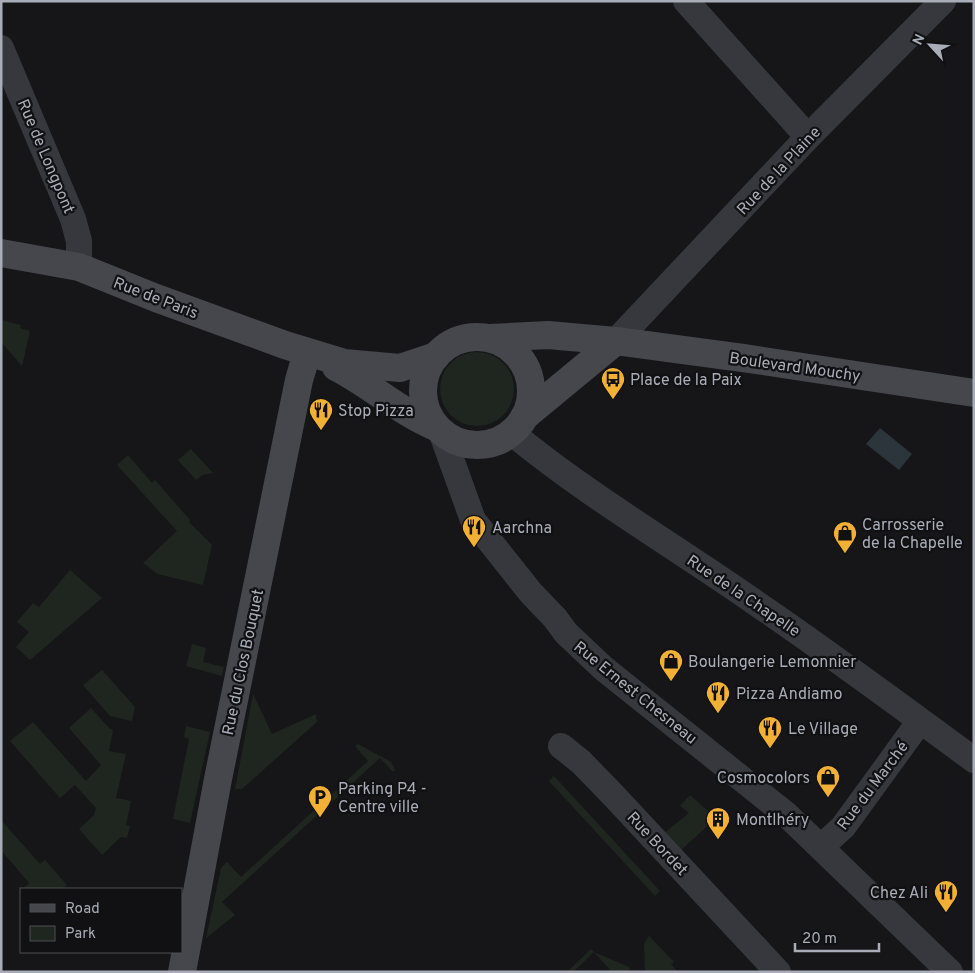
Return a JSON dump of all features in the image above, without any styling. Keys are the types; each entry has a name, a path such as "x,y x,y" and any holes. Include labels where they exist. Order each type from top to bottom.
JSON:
{"main road":[{"name":"Rue de Paris","path":"1,254 79,267 156,298 307,353 344,363 400,368 436,356"},
{"name":"Boulevard Mouchy","path":"490,338 548,335 616,341 753,359 974,392"},
{"path":"518,425 531,398 530,378 522,360 508,346 490,338 475,336 460,339 447,345 436,356 426,371 423,389 425,407 439,430 462,443 480,445 496,441 518,425 616,341"},
{"name":"Rue de Paris","path":"307,353 358,378 418,420 439,430"},
{"name":"Rue du Clos Bouquet","path":"182,972 225,742 299,380 307,353"}],"street":[{"path":"686,1 808,137"},
{"name":"Rue de la Plaine","path":"616,341 808,137 938,3"},
{"name":"Rue de Longpont","path":"1,48 74,219 79,241 79,267"},
{"name":"Rue de la Chapelle","path":"518,425 545,460 754,601 882,691 974,760"},
{"name":"Rue Ernest Chesneau","path":"439,430 472,520 531,593 556,618 566,633 604,668 787,815 821,847 939,968"},
{"name":"Rue du Marché","path":"821,847 843,827 920,721"},
{"name":"Rue Bordet","path":"562,746 582,762 778,972"}],"green space":[{"path":"1,320 21,325 20,328 30,331 22,366 1,342"},
{"path":"477,352 491,355 503,363 511,375 514,389 511,403 503,415 491,423 477,426 463,423 451,415 443,403 440,389 443,375 451,363 463,355"},
{"path":"191,449 213,473 202,475 196,480 178,460"},
{"path":"128,455 152,483 155,480 190,520 189,522 212,545 203,585 158,574 143,563 177,531 117,465"},
{"path":"70,570 102,598 30,660 16,647 29,632 17,622 33,603 39,607"},
{"path":"192,644 206,648 203,662 224,667 222,676 186,666"},
{"path":"102,670 135,707 132,721 110,716 83,685"},
{"path":"253,694 272,734 316,714 317,722 242,789 235,789"},
{"path":"91,708 113,730 109,751 126,754 116,798 131,801 126,825 130,826 127,838 121,837 102,855 79,829 94,815 96,808 75,785 60,798 10,741 33,722 86,781 101,765 69,728"},
{"path":"186,726 210,732 190,823 173,819 189,739 184,737"},
{"path":"358,744 391,762 395,770 393,772 380,758 222,902 235,915 206,938 221,868 227,862 241,877 368,761 355,746"},
{"path":"554,776 660,891 655,896 549,781"},
{"path":"690,795 716,818 679,852 663,834 689,813 680,806"},
{"path":"1,820 40,864 45,860 67,885 63,888 23,888 29,883 1,850"},
{"path":"649,936 674,962 671,964 678,972 645,972 644,944"},
{"path":"591,949 594,952 573,972 567,972"},
{"path":"594,952 629,967 630,972 612,972"}],"shaded area":[{"path":"880,428 912,454 899,470 866,444"}],"place":[{"name":"Place de la Paix","path":"613,400"},
{"name":"Stop Pizza","path":"321,431"},
{"name":"Aarchna","path":"474,548"},
{"name":"Carrosserie de la Chapelle","path":"845,554"},
{"name":"Boulangerie Lemonnier","path":"671,682"},
{"name":"Pizza Andiamo","path":"718,714"},
{"name":"Le Village","path":"770,749"},
{"name":"Cosmocolors","path":"828,798"},
{"name":"Parking P4 - Centre ville","path":"320,818"},
{"name":"Montlhéry","path":"718,840"},
{"name":"Chez Ali","path":"946,913"}]}
